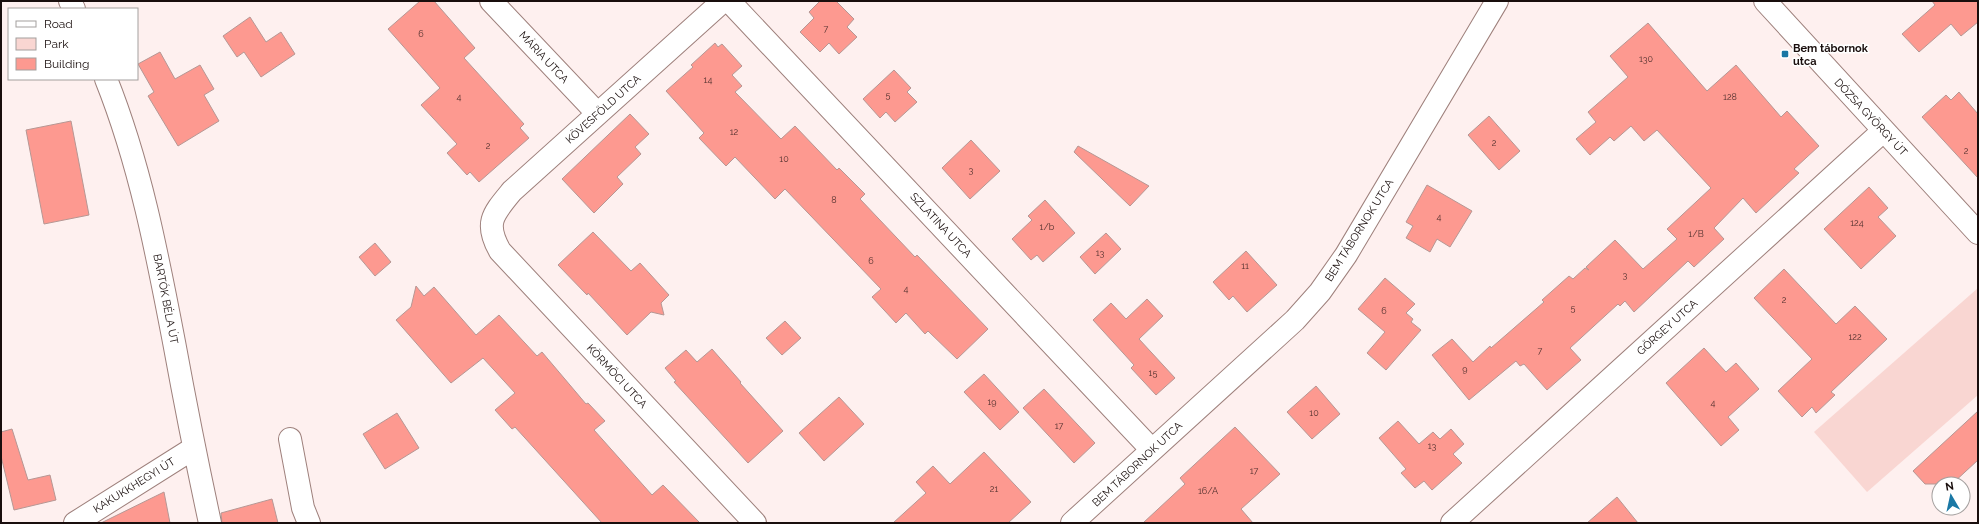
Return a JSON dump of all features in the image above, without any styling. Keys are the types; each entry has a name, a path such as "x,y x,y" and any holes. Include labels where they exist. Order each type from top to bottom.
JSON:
{"street":[{"name":"MÁRIA UTCA","path":"491,1 597,113"},
{"name":"KÖVESFÖLD UTCA","path":"491,223 499,206 512,191 723,1"},
{"name":"SZLATINA UTCA","path":"729,1 1152,450"},
{"name":"BEM TÁBORNOK UTCA","path":"1072,523 1295,320 1320,292 1346,255 1497,1"},
{"name":"DÓZSA GYÖRGY ÚT","path":"1765,1 1883,131 1977,230"},
{"name":"BARTÓK BÉLA ÚT","path":"106,80 122,119 155,241 194,448 210,523"},
{"name":"GÖRGEY UTCA","path":"1452,523 1883,131"},
{"name":"KÖRMÖCI UTCA","path":"491,223 492,237 500,251 756,523"},
{"path":"290,439 303,508 309,523"},
{"name":"KAKUKKHEGYI ÚT","path":"75,523 194,448"}],"green space":[{"path":"1978,288 1978,395 1867,492 1814,432"}],"building":[{"path":"420,1 434,1 475,48 464,58 524,124 520,128 529,138 479,182 470,172 467,175 447,153 457,144 421,105 440,88 388,29"},
{"path":"820,1 836,1 854,19 847,27 857,37 839,54 829,43 820,52 800,32 814,18 809,12"},
{"path":"1932,1 1978,1 1978,22 1961,36 1951,24 1919,52 1902,34 1935,5"},
{"path":"250,17 266,42 281,32 295,54 261,77 244,52 237,57 223,36"},
{"path":"1648,23 1707,91 1736,65 1781,117 1787,111 1819,146 1794,169 1799,173 1756,213 1743,198 1714,228 1724,239 1694,267 1688,261 1634,312 1625,301 1620,306 1618,304 1570,348 1581,360 1547,390 1524,364 1520,366 1516,361 1469,400 1432,355 1452,339 1473,362 1490,346 1491,348 1544,302 1542,300 1569,276 1573,279 1585,268 1589,270 1586,267 1615,240 1643,269 1677,239 1667,229 1711,188 1657,130 1644,141 1631,126 1614,141 1610,137 1590,155 1576,139 1596,122 1588,112 1628,77 1610,56"},
{"path":"715,43 718,47 722,44 742,66 732,75 742,86 735,92 781,139 795,126 837,170 839,168 865,194 860,199 915,257 917,255 988,329 957,359 928,331 925,334 906,313 896,323 872,297 881,289 785,189 775,199 735,157 726,166 699,138 704,133 666,91 693,67 691,65"},
{"path":"160,52 175,79 200,65 214,89 204,95 219,121 178,146 148,96 154,92 138,64"},
{"path":"894,70 911,88 907,92 917,102 895,122 886,112 880,118 863,99"},
{"path":"1959,92 1978,114 1978,178 1922,117 1946,95 1951,100"},
{"path":"630,114 649,134 635,147 641,154 617,177 623,184 594,213 562,179"},
{"path":"1489,116 1520,151 1499,170 1468,135"},
{"path":"71,121 89,215 44,224 26,130"},
{"path":"971,140 1000,171 970,199 942,168"},
{"path":"1078,146 1149,186 1130,206 1074,152"},
{"path":"1427,185 1472,211 1450,247 1437,239 1430,252 1406,238 1413,226 1406,222"},
{"path":"1869,187 1888,208 1878,217 1896,236 1861,269 1824,229"},
{"path":"1045,200 1075,233 1043,262 1037,255 1031,260 1012,239 1032,220 1028,216"},
{"path":"593,232 631,271 640,263 669,295 661,303 664,315 651,312 627,335 588,293 587,295 558,265"},
{"path":"1106,233 1121,249 1095,274 1080,257"},
{"path":"375,243 391,262 375,276 359,257"},
{"path":"1246,251 1277,285 1247,312 1233,296 1229,300 1213,282"},
{"path":"1784,269 1836,324 1855,306 1887,339 1831,392 1835,395 1816,413 1812,407 1802,417 1778,391 1812,359 1754,298"},
{"path":"1385,278 1415,304 1406,313 1413,319 1411,322 1421,330 1386,370 1367,353 1385,332 1358,309"},
{"path":"416,286 424,296 434,287 476,335 499,315 537,356 542,352 586,404 588,403 605,421 594,430 652,495 663,485 700,523 602,523 515,427 512,429 495,410 515,393 483,358 451,383 396,320 411,307"},
{"path":"1147,299 1163,316 1139,339 1175,378 1156,395 1131,368 1134,365 1093,320 1111,303 1126,319"},
{"path":"785,321 801,338 782,355 766,338"},
{"path":"1704,348 1726,372 1736,363 1759,389 1728,417 1739,430 1721,446 1666,383"},
{"path":"712,349 783,431 748,463 674,382 676,381 665,368 686,350 697,362"},
{"path":"984,374 1019,412 1000,430 964,392"},
{"path":"1316,386 1340,414 1312,439 1287,412"},
{"path":"1044,389 1095,443 1074,463 1023,408"},
{"path":"839,397 864,424 824,461 799,433"},
{"path":"1978,411 1978,460 1961,476 1931,476 1931,484 1925,484 1913,471"},
{"path":"397,413 419,448 385,469 363,434"},
{"path":"1398,421 1419,444 1433,432 1440,439 1451,429 1464,444 1453,454 1462,463 1432,490 1424,481 1415,488 1401,473 1406,469 1379,438"},
{"path":"1235,427 1280,474 1241,509 1253,523 1143,523 1185,484 1180,478"},
{"path":"12,429 28,480 50,475 56,500 14,510 1,456 1,432"},
{"path":"984,452 1031,502 1008,523 893,523 926,493 916,482 933,466 950,484"},
{"path":"164,492 170,523 101,523"},
{"path":"1617,497 1638,523 1587,523"},
{"path":"272,499 278,523 222,523 221,513"}],"place":[{"name":"Bem tábornok utca","path":"1785,54"}]}
